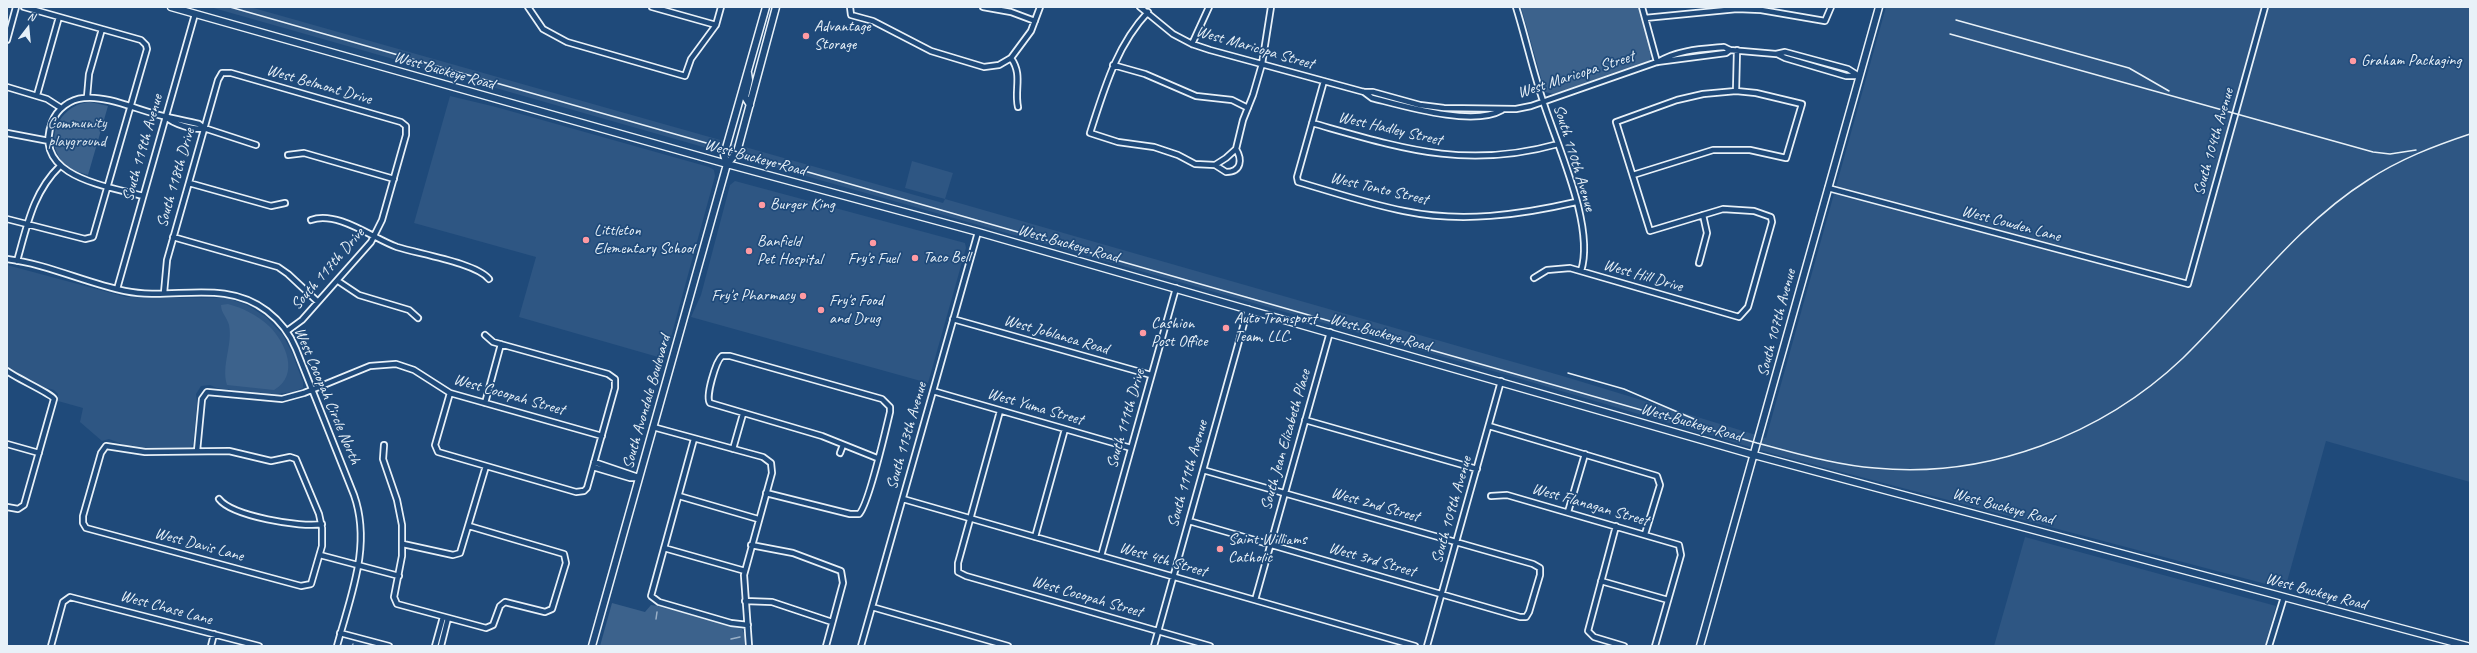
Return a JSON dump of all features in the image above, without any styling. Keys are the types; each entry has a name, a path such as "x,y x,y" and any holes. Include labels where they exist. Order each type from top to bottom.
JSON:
{"main road":[{"name":"West Buckeye Road","path":"171,7 727,164 978,232 1176,288 1754,455 2467,646"},
{"name":"South Avondale Boulevard","path":"727,164 724,155 766,7"},
{"name":"South Avondale Boulevard","path":"592,646 727,164 735,156 776,7"},
{"name":"South 107th Avenue","path":"1700,646 1879,7"},
{"path":"748,69 749,80 745,97 750,105"}],"street":[{"path":"7,40 16,7"},
{"path":"7,219 91,239 95,232 146,52 146,44 141,40 24,7"},
{"path":"528,7 536,21 550,35 567,42 685,76 691,59 716,25 721,7"},
{"path":"652,7 716,25"},
{"path":"850,7 851,15 873,21 920,46 944,56 984,67 999,65 1011,58 1035,21 1040,7"},
{"path":"983,7 1011,12 1035,21"},
{"name":"West Maricopa Street","path":"1140,7 1148,10 1173,34 1192,44 1364,92 1373,92 1420,104 1444,108 1492,108 1502,110 1543,102 1657,62 1726,53 1730,50 1776,54 1785,52 1848,69 1859,76"},
{"path":"1192,44 1209,7"},
{"path":"1215,165 1236,149 1242,120 1248,108 1262,64 1271,7"},
{"name":"South 110th Avenue","path":"1516,7 1543,102 1576,202 1586,248 1581,271"},
{"path":"1642,7 1657,62"},
{"path":"1645,18 1737,9 1761,10 1825,21 1831,7"},
{"name":"South 104th Avenue","path":"2188,284 2265,7"},
{"path":"1148,10 1128,36 1113,65 1090,133 1118,142 1154,147 1178,155 1195,164 1215,165 1226,172 1236,170 1240,164 1240,157 1236,149"},
{"name":"South 119th Avenue","path":"117,289 195,14"},
{"path":"37,95 59,17"},
{"path":"87,97 89,74 102,29"},
{"path":"1736,92 1737,50"},
{"path":"1011,58 1019,76 1015,96 1018,107"},
{"path":"1113,65 1145,74 1196,96 1232,100 1248,108"},
{"name":"West Belmont Drive","path":"222,73 231,73 402,122 406,126"},
{"name":"South 118th Drive","path":"164,293 165,269 173,237 218,80 222,73"},
{"path":"1312,123 1324,81"},
{"path":"7,87 37,95 51,101 61,108"},
{"path":"1633,175 1713,150 1750,150 1786,158 1802,104 1778,97 1736,92 1703,94 1677,100 1616,122 1650,231 1703,214 1706,233 1699,263"},
{"path":"143,196 74,176 60,166 53,156 49,142 51,124 61,108 72,101 87,97 97,98 166,117 172,122 197,129 204,128 256,145"},
{"name":"West Hadley Street","path":"1312,123 1384,143 1443,155 1506,155 1531,152 1558,144"},
{"name":"West Tonto Street","path":"1312,123 1296,181 1405,211 1438,215 1473,217 1511,214 1576,202"},
{"name":"South 117th Drive","path":"287,331 299,322 364,253 375,236 394,179 406,134 406,126"},
{"path":"7,133 49,142"},
{"path":"288,155 304,153 394,179"},
{"path":"17,261 38,192 60,166"},
{"path":"188,183 271,206 285,204"},
{"name":"West Cowden Lane","path":"1828,188 2188,284"},
{"name":"West Hill Drive","path":"1534,278 1552,269 1570,268 1739,317 1745,313 1772,222 1772,217 1754,211 1733,208 1703,214"},
{"path":"311,220 327,218 358,228 398,248 479,271 489,279"},
{"name":"South 113th Avenue","path":"861,646 978,232"},
{"path":"173,237 278,267 288,274 318,302"},
{"name":"West Cocopah Circle North","path":"7,259 117,289 141,293 210,291 236,295 265,310 287,331 356,501 362,534 358,566 337,646"},
{"path":"338,281 359,295 409,310 418,318"},
{"name":"South 111th Drive","path":"1101,556 1176,288"},
{"name":"South 111th Avenue","path":"1154,646 1248,309"},
{"name":"West Joblanca Road","path":"953,319 1151,375"},
{"name":"South Jean Elizabeth Place","path":"1255,600 1330,332"},
{"path":"450,392 436,442 436,450 443,454 576,492 584,491 594,465 615,388 615,380 608,374 491,341 484,335"},
{"path":"485,403 501,344"},
{"path":"766,493 850,514 859,514 864,507 878,458 890,412 889,404 882,399 730,356 722,356 718,362 708,401 715,406 826,437 878,458"},
{"name":"West Cocopah Street","path":"197,451 202,399 205,393 212,391 277,399 312,390 370,366 391,363 409,367 450,392 602,436"},
{"path":"7,371 26,384 53,396 53,404 25,503 20,508 7,507"},
{"name":"South 109th Avenue","path":"1427,646 1501,382"},
{"name":"West Yuma Street","path":"933,392 1131,448"},
{"path":"970,519 1000,411"},
{"path":"733,449 743,414"},
{"path":"1305,420 1477,468"},
{"path":"1489,426 1652,473 1659,478 1660,485 1645,534"},
{"path":"653,427 763,457 771,463 772,473 758,518 745,570 745,601 750,646"},
{"path":"1035,537 1065,429"},
{"path":"694,439 652,591 652,599 731,623 748,624"},
{"path":"7,444 39,453"},
{"path":"384,444 383,459 400,509 403,544 399,576 394,597 395,601 401,606 484,628 491,627 503,603 510,602 542,611 550,611 555,604 566,563 566,556 560,551 469,526"},
{"path":"840,453 843,445"},
{"name":"West Davis Lane","path":"197,451 145,452 106,446 102,450 95,474 83,516 83,526 99,533 302,586 309,586 313,580 320,555"},
{"path":"197,451 230,451 273,461 293,457 298,463 322,524 320,555 399,576"},
{"path":"1568,512 1585,454"},
{"path":"594,465 630,478 639,478"},
{"path":"403,544 458,555 463,549 486,466"},
{"name":"West 2nd Street","path":"1203,470 1533,564 1540,568 1537,587 1526,617"},
{"name":"West Flanagan Street","path":"1491,496 1507,495 1674,542 1681,547 1681,555 1668,600"},
{"path":"679,496 758,518"},
{"path":"219,499 232,509 289,524 304,526 322,524"},
{"name":"West 4th Street","path":"903,499 1415,646"},
{"name":"West Cocopah Street","path":"970,519 958,563 958,572 966,576 1210,646"},
{"name":"West 3rd Street","path":"1189,521 1518,617 1526,617"},
{"path":"1616,526 1588,628 1588,634 1624,646"},
{"path":"751,545 793,553 839,570 843,574 843,583 826,646"},
{"path":"664,548 745,570"},
{"path":"1601,581 1668,600 1655,646"},
{"name":"West Chase Lane","path":"51,646 62,604 67,598 75,597 259,646"},
{"path":"2269,646 2284,597"},
{"path":"745,601 772,602 832,622"},
{"path":"872,607 1008,646"},
{"path":"436,646 446,618"},
{"path":"441,646 446,618"},
{"path":"340,633 389,646"},
{"path":"211,646 214,634"}],"shaded area":[{"path":"210,7 250,7 943,203 945,199 1566,377 1766,438 1886,7 2470,7 2470,482 2326,441 2285,589 1770,453 1514,377"},
{"name":"Littleton Elementary School","path":"450,96 496,107 709,167 714,170 715,176 665,359 519,317 536,257 414,223"},
{"path":"912,161 953,173 945,199 905,188"},
{"path":"735,181 965,243 966,248 928,383 691,317 701,295 730,185"},
{"path":"7,265 126,297 227,298 247,305 266,317 283,335 292,353 303,382 303,388 293,392 268,395 217,388 210,385 201,386 196,394 197,404 193,444 191,448 133,448 109,439 102,441 80,422 83,408 58,401 58,394 54,390 33,384 7,367"},
{"path":"2025,537 2276,606 2265,646 1994,646"}],"green space":[{"path":"1521,7 1639,7 1651,52 1650,61 1554,94 1545,92"},
{"name":"Community playground","path":"90,102 108,106 88,175 72,169 64,163 58,154 55,144 55,134 63,116 70,109 79,104"},
{"path":"228,304 260,318 269,326 281,341 288,359 287,376 282,384 274,390 227,385 225,370 230,332 229,325 221,305"},
{"path":"612,603 645,612 651,605 658,606 742,629 745,635 744,646 600,646"}],"waterway":[{"path":"656,619 657,612"},
{"path":"731,639 740,637"}],"railway":[{"path":"230,7 1757,443 1801,455 1875,468 1917,470 1959,466 2000,458 2041,446 2079,430 2116,409 2151,385 2183,358 2293,241 2342,198 2380,172 2405,159 2430,148 2470,134"},
{"path":"1956,20 2129,68 2169,91"},
{"path":"1950,34 2373,152 2390,154 2416,150"},
{"path":"1568,373 1624,389 1694,419"}],"place":[{"name":"Advantage Storage","path":"806,36"},
{"name":"Graham Packaging","path":"2353,61"},
{"name":"Burger King","path":"762,205"},
{"name":"Littleton Elementary School","path":"586,240"},
{"name":"Fry's Fuel","path":"873,243"},
{"name":"Banfield Pet Hospital","path":"749,251"},
{"name":"Taco Bell","path":"915,258"},
{"name":"Fry's Pharmacy","path":"803,296"},
{"name":"Fry's Food and Drug","path":"821,310"},
{"name":"Auto Transport Team, LLC.","path":"1226,328"},
{"name":"Cashion Post Office","path":"1143,333"},
{"name":"Saint Williams Catholic","path":"1220,549"}]}
